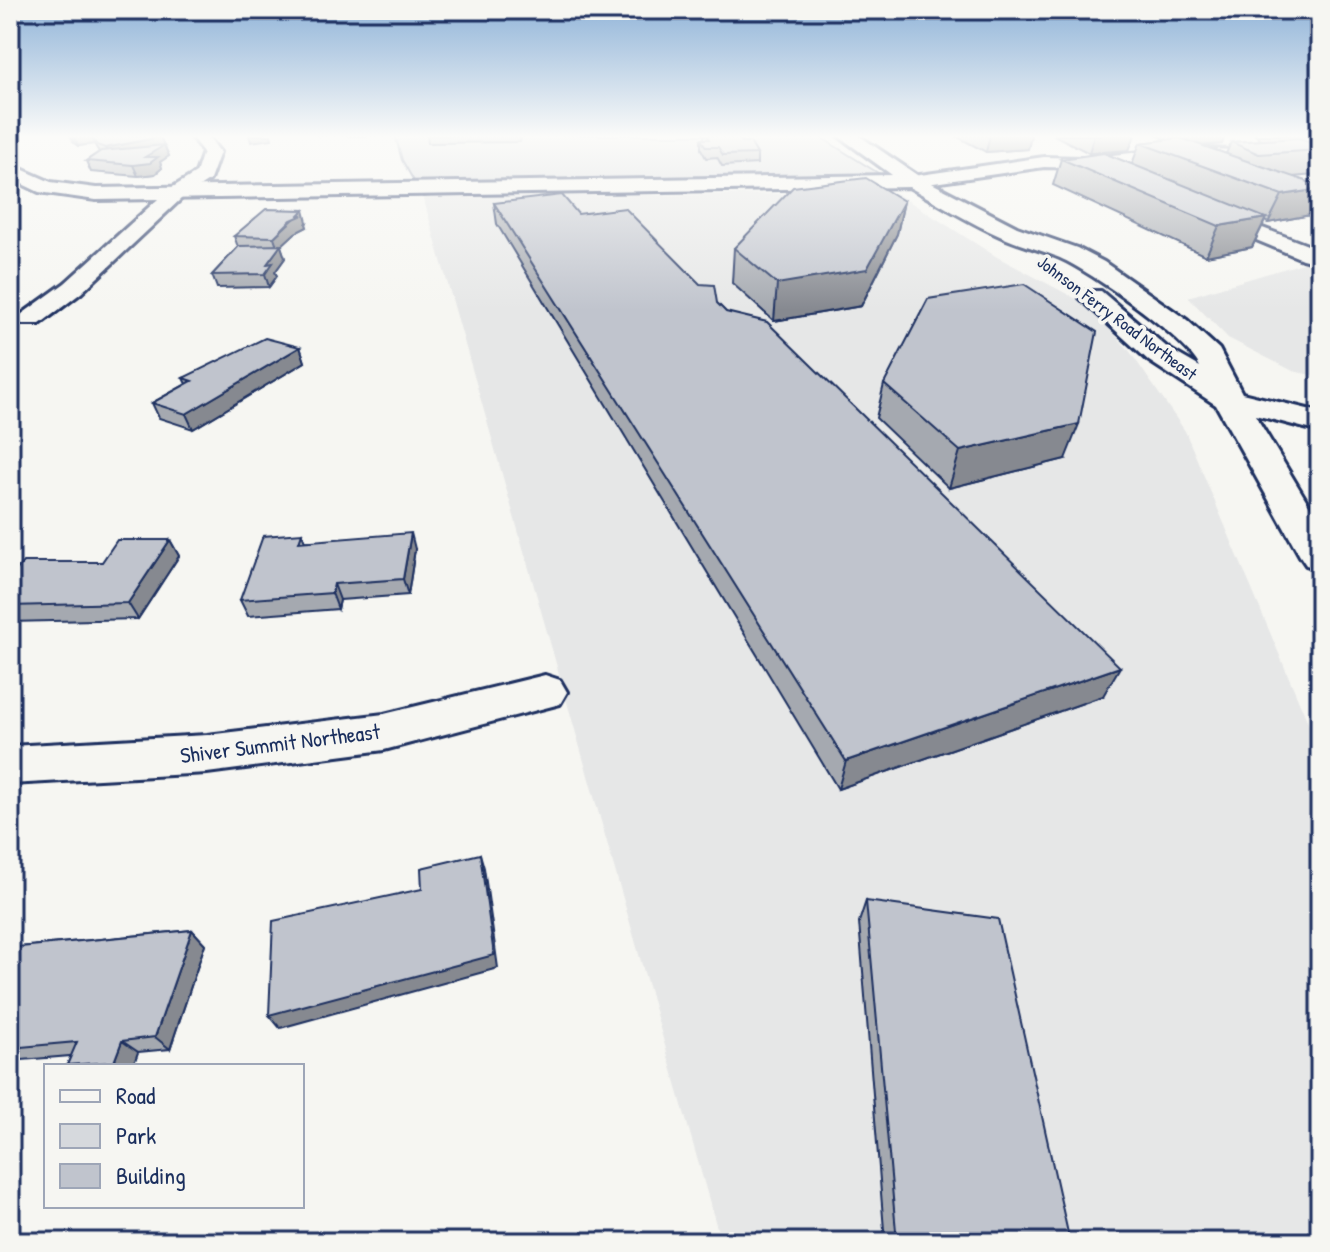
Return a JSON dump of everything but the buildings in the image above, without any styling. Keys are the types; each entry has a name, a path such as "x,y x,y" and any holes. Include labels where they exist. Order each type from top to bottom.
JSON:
{"street":[{"path":"144,193 208,193"},
{"name":"Johnson Ferry Road Northeast","path":"936,193 1009,232 1036,259 1111,310 1159,355 1229,399 1320,556"},
{"path":"31,319 73,288 175,194"},
{"path":"1185,204 1310,254"},
{"path":"1229,399 1282,387 1320,392"},
{"path":"1229,399 1320,422"},
{"name":"Shiver Summit Northeast","path":"10,765 207,754 384,732 545,692"}],"shaded area":[{"path":"897,193 997,257 1086,304 1128,349 1185,431 1320,751 1320,1242 721,1242 423,197"},
{"path":"1320,258 1320,377 1293,371 1228,338 1188,297"}],"green space":[{"path":"421,193 453,193 423,197"}]}
